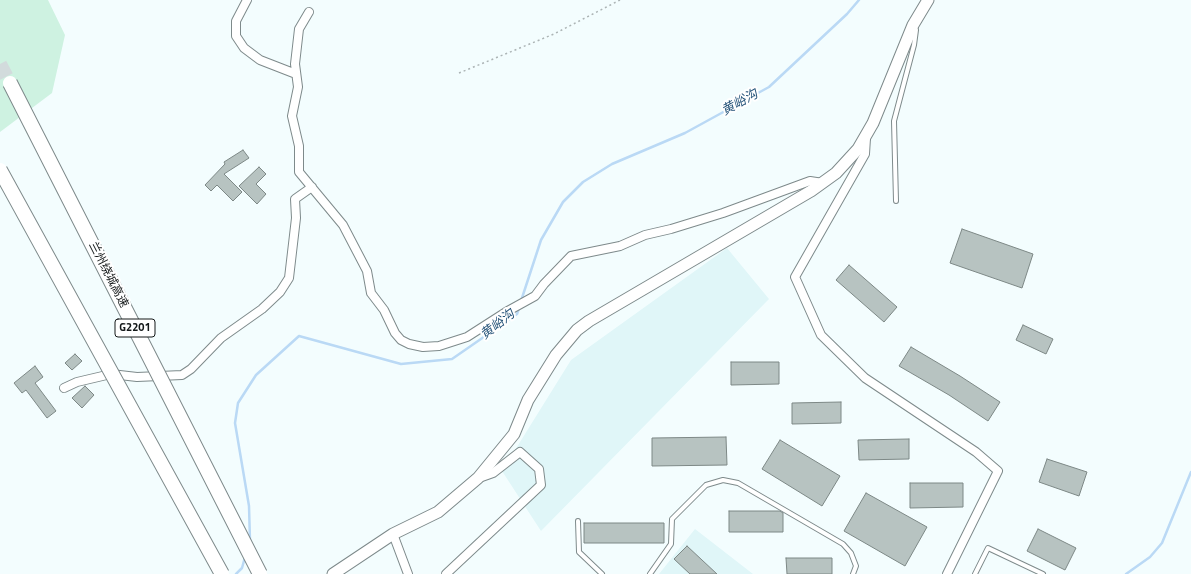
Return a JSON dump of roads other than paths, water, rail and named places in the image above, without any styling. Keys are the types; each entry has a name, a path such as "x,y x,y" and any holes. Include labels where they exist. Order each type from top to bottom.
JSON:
{"highway":[{"name":"兰州绕城高速","path":"10,83 260,574"},
{"path":"0,170 222,574"}],"main road":[{"path":"333,574 393,534 438,512 478,478 514,434 528,400 556,355 577,330 588,321 823,183 848,160 858,149 873,123 913,25 928,0"}],"street":[{"path":"248,0 236,21 236,36 244,48 260,60 296,74"},
{"path":"309,12 299,29 295,64 298,87 292,116 299,146 300,172 343,225 366,271 371,293 384,310 395,333 401,340 409,344 423,347 439,346 467,337 506,312 535,296 544,284 571,256 620,246 645,235 671,229 723,213 810,181 823,183"},
{"path":"866,135 865,154 795,277 821,335 864,378 976,452 998,471 947,574"},
{"path":"64,388 77,382 111,374 137,377 182,375 191,369 221,338 262,309 280,292 289,278 296,218 295,199 312,187"},
{"path":"446,574 541,485 539,469 520,452 493,473 478,478"},
{"path":"393,534 408,574"}],"lane":[{"path":"896,201 894,121 914,45 916,19"},
{"path":"650,574 671,544 672,519 706,484 723,480 738,483 843,544 851,553 856,566 853,574"},
{"path":"578,521 579,552 602,574"},
{"path":"975,574 988,548 1043,574"}],"waterway":[{"name":"黄峪沟","path":"521,301 541,240 563,202 583,182 612,164 685,133 769,87 847,14 859,0"},
{"name":"黄峪沟","path":"250,541 249,506 235,423 238,403 256,375 299,336 401,364 452,359 517,314 519,308"},
{"path":"1126,574 1150,557 1162,543 1191,472"},
{"name":"黄峪沟","path":"236,574 242,568 245,557"}],"tunnel":[{"path":"0,64 10,83"}]}
